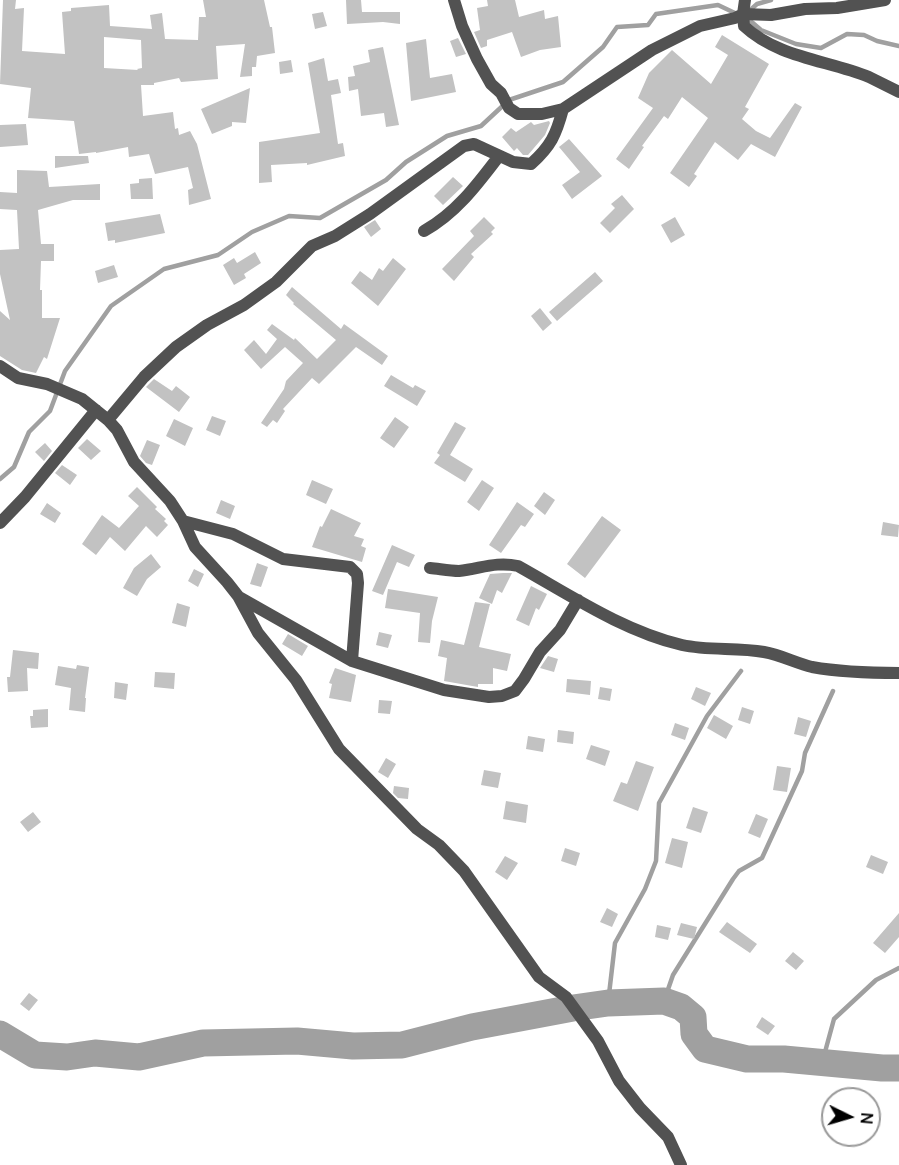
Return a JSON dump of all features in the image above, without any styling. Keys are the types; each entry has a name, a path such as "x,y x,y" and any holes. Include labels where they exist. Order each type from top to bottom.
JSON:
{"street":[{"path":"454,0 462,26 491,84 501,93 509,108 518,114 542,114 563,109 652,50 700,26 735,18 742,5"},
{"path":"742,5 771,15 885,0"},
{"path":"742,5 744,27 768,44 869,77 899,92"},
{"path":"108,420 135,387 166,356 200,330 244,305 276,282 312,246 335,236 370,214 464,146 474,144 513,162 531,164 547,150 557,132 563,109"},
{"path":"424,231 443,220 469,196 499,156"},
{"path":"0,366 18,378 47,384 82,399 117,429 134,462 158,487 183,521 195,547 227,582 258,633 296,680 339,749 417,829 439,845 464,871 539,977 566,997 598,1041 620,1081 640,1108 668,1137 681,1165"},
{"path":"0,523 96,410"},
{"path":"183,521 233,534 283,559 350,567 357,574 358,583 352,661"},
{"path":"430,568 456,571 506,563 518,566 630,628 681,645 766,652 812,666 862,673 899,673"},
{"path":"237,596 352,661 444,690 489,697 502,696 515,691 540,652 560,630 578,600"}],"building":[{"path":"3,0 16,0 15,9 24,8 22,51 65,54 62,12 71,11 71,8 109,5 110,26 152,29 150,15 162,13 165,39 198,40 199,17 206,17 203,0 264,0 270,27 272,27 275,53 257,56 256,67 252,67 252,76 240,77 245,44 216,46 218,79 181,82 179,78 154,83 154,85 141,85 143,116 173,112 175,129 178,128 179,135 190,131 197,144 211,199 189,205 188,190 193,188 188,167 155,174 149,154 129,157 128,147 79,154 74,121 28,118 31,88 0,84","holes":["104,37 141,40 142,68 138,70 104,68"]},
{"path":"346,0 361,0 362,12 400,12 400,24 383,22 347,24"},
{"path":"487,0 515,0 519,17 544,10 545,19 558,16 561,47 540,50 521,57 512,32 487,40 487,46 481,48 474,32 480,30 477,8 488,6"},
{"path":"323,12 327,26 315,29 312,14"},
{"path":"722,35 769,64 745,107 749,109 742,119 756,131 770,138 795,103 802,107 775,157 751,144 738,160 715,142 694,174 697,176 689,187 670,173 708,118 682,97 668,119 664,116 642,146 644,147 629,169 616,159 653,108 638,98 649,73 672,50 711,84 728,55 715,47"},
{"path":"458,38 466,54 456,57 450,41"},
{"path":"426,39 430,78 452,74 456,92 411,101 406,43"},
{"path":"383,47 399,125 386,127 384,113 361,116 358,89 349,91 348,77 355,76 353,66 370,62 368,50"},
{"path":"324,58 328,81 338,79 341,93 331,95 338,144 343,143 345,156 307,165 307,163 271,165 272,182 259,183 259,142 320,133 308,63"},
{"path":"291,60 293,72 280,74 279,62"},
{"path":"250,88 246,123 232,122 232,126 212,134 201,109"},
{"path":"549,121 545,135 528,155 523,155 517,148 514,151 502,137 511,128 516,132 531,122 534,125"},
{"path":"26,124 28,145 0,147 0,125"},
{"path":"569,139 602,176 572,199 562,185 580,172 559,147"},
{"path":"55,156 88,156 89,163 55,168"},
{"path":"17,170 47,171 49,187 100,184 100,200 73,200 38,210 41,244 54,244 54,261 41,261 42,318 60,318 47,359 44,357 36,373 22,370 0,356 0,311 10,320 0,274 0,250 19,249 17,210 0,209 0,192 17,193"},
{"path":"453,177 463,186 443,205 434,196"},
{"path":"152,178 153,199 131,199 130,184 139,183 139,179"},
{"path":"622,195 634,209 610,233 600,223 615,208 611,204"},
{"path":"160,214 165,233 115,243 115,240 108,241 105,223"},
{"path":"484,217 495,228 491,232 493,234 471,254 474,257 454,281 442,269 474,236 470,231"},
{"path":"675,217 685,235 671,243 661,225"},
{"path":"375,220 381,229 371,237 364,227"},
{"path":"255,252 261,263 244,274 246,278 234,285 223,265 234,258 237,263"},
{"path":"393,258 406,269 378,306 351,283 360,271 372,280 379,268 383,271"},
{"path":"114,265 118,277 98,283 95,271"},
{"path":"595,272 603,281 557,321 549,312"},
{"path":"292,287 341,329 344,324 388,356 382,365 356,347 319,384 312,378 283,409 285,411 277,423 273,420 267,427 261,423 284,389 286,381 303,363 285,347 261,369 244,350 254,340 266,354 277,339 267,330 272,324 294,340 295,338 317,359 336,340 293,304 286,295"},
{"path":"540,308 552,323 543,331 531,316"},
{"path":"391,375 413,388 415,385 426,391 417,406 384,386"},
{"path":"154,379 172,391 176,386 190,397 179,412 146,387"},
{"path":"212,416 226,421 220,436 206,430"},
{"path":"395,417 409,427 394,448 380,438"},
{"path":"174,419 193,428 185,446 166,436"},
{"path":"455,422 466,428 450,455 473,469 465,482 434,463 440,455 437,453"},
{"path":"87,439 101,451 91,460 78,448"},
{"path":"147,440 160,445 152,465 146,463 140,456"},
{"path":"45,443 52,451 44,461 35,452"},
{"path":"62,465 77,475 70,485 55,473"},
{"path":"312,480 333,489 326,504 306,495"},
{"path":"482,480 494,488 479,511 467,502"},
{"path":"137,487 157,507 155,509 166,519 164,521 168,525 157,537 146,526 125,551 110,537 96,555 82,544 102,515 119,528 139,506 128,496"},
{"path":"544,492 555,500 545,515 534,506"},
{"path":"221,500 235,506 230,519 216,513"},
{"path":"517,502 534,514 525,527 521,525 501,553 489,545"},
{"path":"47,503 61,513 55,523 40,514"},
{"path":"331,509 361,523 354,536 364,539 361,546 366,548 362,562 312,547 320,526 322,527"},
{"path":"602,516 621,530 585,578 567,564"},
{"path":"883,522 899,525 898,537 881,535"},
{"path":"392,545 415,555 409,567 397,562 383,595 372,591"},
{"path":"151,554 161,567 147,579 137,596 123,588 134,568"},
{"path":"257,563 268,567 261,587 250,584"},
{"path":"194,569 204,574 198,587 188,581"},
{"path":"512,573 502,593 497,590 492,604 479,598 490,574"},
{"path":"531,586 547,594 539,610 536,608 529,626 516,620"},
{"path":"388,589 438,597 430,643 418,642 420,613 385,608"},
{"path":"475,602 490,604 479,647 511,654 507,671 493,668 493,684 478,684 478,687 444,681 447,658 438,656 441,640 464,645"},
{"path":"177,603 190,607 186,627 172,623"},
{"path":"379,632 392,635 388,648 376,645"},
{"path":"288,634 308,646 302,656 282,644"},
{"path":"13,650 39,653 38,669 27,668 28,691 8,692 7,677 10,677"},
{"path":"548,656 558,659 554,672 540,668"},
{"path":"77,665 89,667 85,712 69,710 71,688 55,685 58,666 76,669"},
{"path":"335,668 356,675 351,702 329,698 332,684 329,683"},
{"path":"155,672 175,673 174,689 154,687"},
{"path":"567,679 591,681 590,695 566,692"},
{"path":"115,682 128,684 126,700 114,698"},
{"path":"600,687 612,689 610,701 598,699"},
{"path":"696,687 711,693 705,706 691,699"},
{"path":"379,700 392,701 390,714 378,713"},
{"path":"742,707 754,711 750,724 738,720"},
{"path":"48,709 48,727 31,728 30,716 33,716 33,710"},
{"path":"714,715 733,726 726,739 707,728"},
{"path":"798,717 811,721 806,737 794,734"},
{"path":"675,723 689,728 685,740 671,735"},
{"path":"558,730 574,732 573,744 557,742"},
{"path":"528,736 545,739 543,752 526,749"},
{"path":"591,745 610,751 605,766 586,759"},
{"path":"386,758 396,764 388,778 378,772"},
{"path":"636,761 654,767 638,811 613,801 621,782 627,784"},
{"path":"777,766 791,768 787,792 773,790"},
{"path":"484,770 501,773 498,788 481,785"},
{"path":"394,786 409,788 408,799 398,798 393,793"},
{"path":"506,801 528,805 526,823 503,819"},
{"path":"693,807 708,812 701,833 686,828"},
{"path":"33,812 41,822 28,832 20,822"},
{"path":"756,814 768,819 760,838 748,833"},
{"path":"672,838 688,842 682,868 665,863"},
{"path":"565,848 580,853 576,866 561,861"},
{"path":"871,855 888,862 883,874 866,867"},
{"path":"505,856 518,863 507,880 495,872"},
{"path":"607,908 618,914 612,927 600,922"},
{"path":"899,913 899,937 885,953 873,943"},
{"path":"727,922 757,944 750,953 719,932"},
{"path":"681,923 697,927 694,939 677,935"},
{"path":"657,925 671,928 668,940 655,937"},
{"path":"793,952 804,961 796,970 785,961"},
{"path":"29,993 38,1000 29,1011 20,1004"},
{"path":"762,1017 775,1026 768,1035 756,1027"}],"waterway":[{"path":"748,12 757,4 771,0"},
{"path":"0,479 14,467 29,432 50,411 65,371 111,306 164,269 218,255 252,232 289,216 320,218 386,180 406,162 447,136 481,126 509,100 563,82 603,47 617,27 648,25 656,14 718,5 737,14"},
{"path":"747,18 761,30 796,44 821,48 847,34 864,35 877,41 899,46"},
{"path":"608,1003 615,943 645,889 656,861 659,803 707,716 741,671"},
{"path":"664,1001 673,975 733,879 739,871 762,858 802,771 805,753 833,691"},
{"path":"822,1063 834,1019 876,980 899,968"},
{"path":"0,1034 35,1055 67,1057 95,1053 139,1057 203,1043 297,1041 353,1046 402,1045 472,1027 573,1008 608,1003 664,1001 681,1007 693,1017 694,1034 705,1049 747,1059 784,1059 899,1068"}]}
